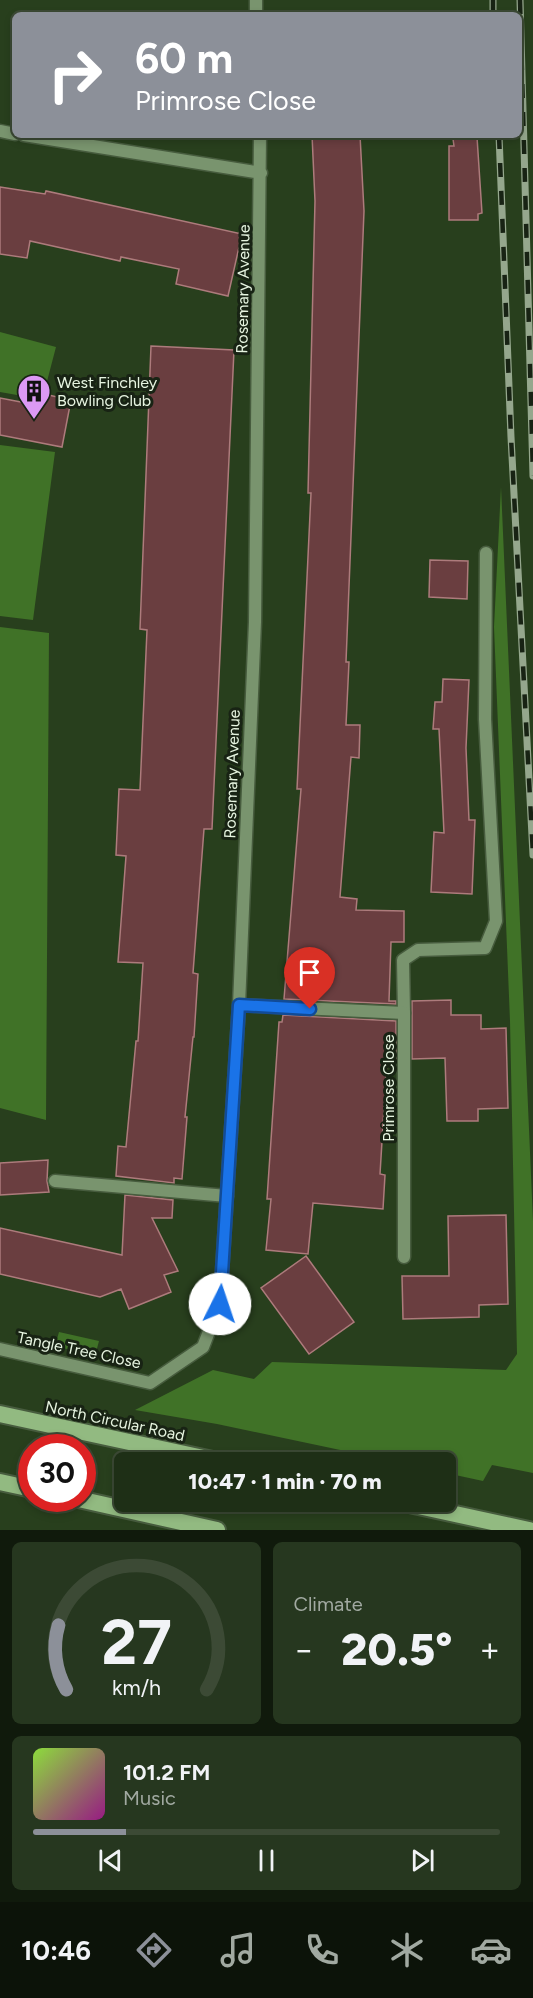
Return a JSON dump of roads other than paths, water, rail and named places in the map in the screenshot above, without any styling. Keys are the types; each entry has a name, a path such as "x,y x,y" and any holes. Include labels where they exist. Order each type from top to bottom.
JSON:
{"highway":[{"name":"North Circular Road","path":"0,1414 176,1452"},
{"path":"0,1482 18,1486"},
{"path":"96,1503 217,1530"},
{"path":"447,1512 529,1530"}],"street":[{"path":"43,138 261,173"},
{"name":"Rosemary Avenue","path":"150,1383 203,1347 220,1304 239,1005 255,622 260,138"},
{"path":"404,1013 403,960 418,950 484,948 496,921 485,720 486,553"},
{"name":"Primrose Close","path":"239,1005 404,1013 404,1257"},
{"path":"55,1181 227,1196"},
{"name":"Tangle Tree Close","path":"0,1349 150,1383"}],"railway":[{"path":"493,0 493,12"},
{"path":"520,0 520,12"},
{"path":"522,73 533,476"},
{"path":"499,138 511,437 533,855"}],"place":[{"name":"West Finchley Bowling Club","path":"34,420"}]}
